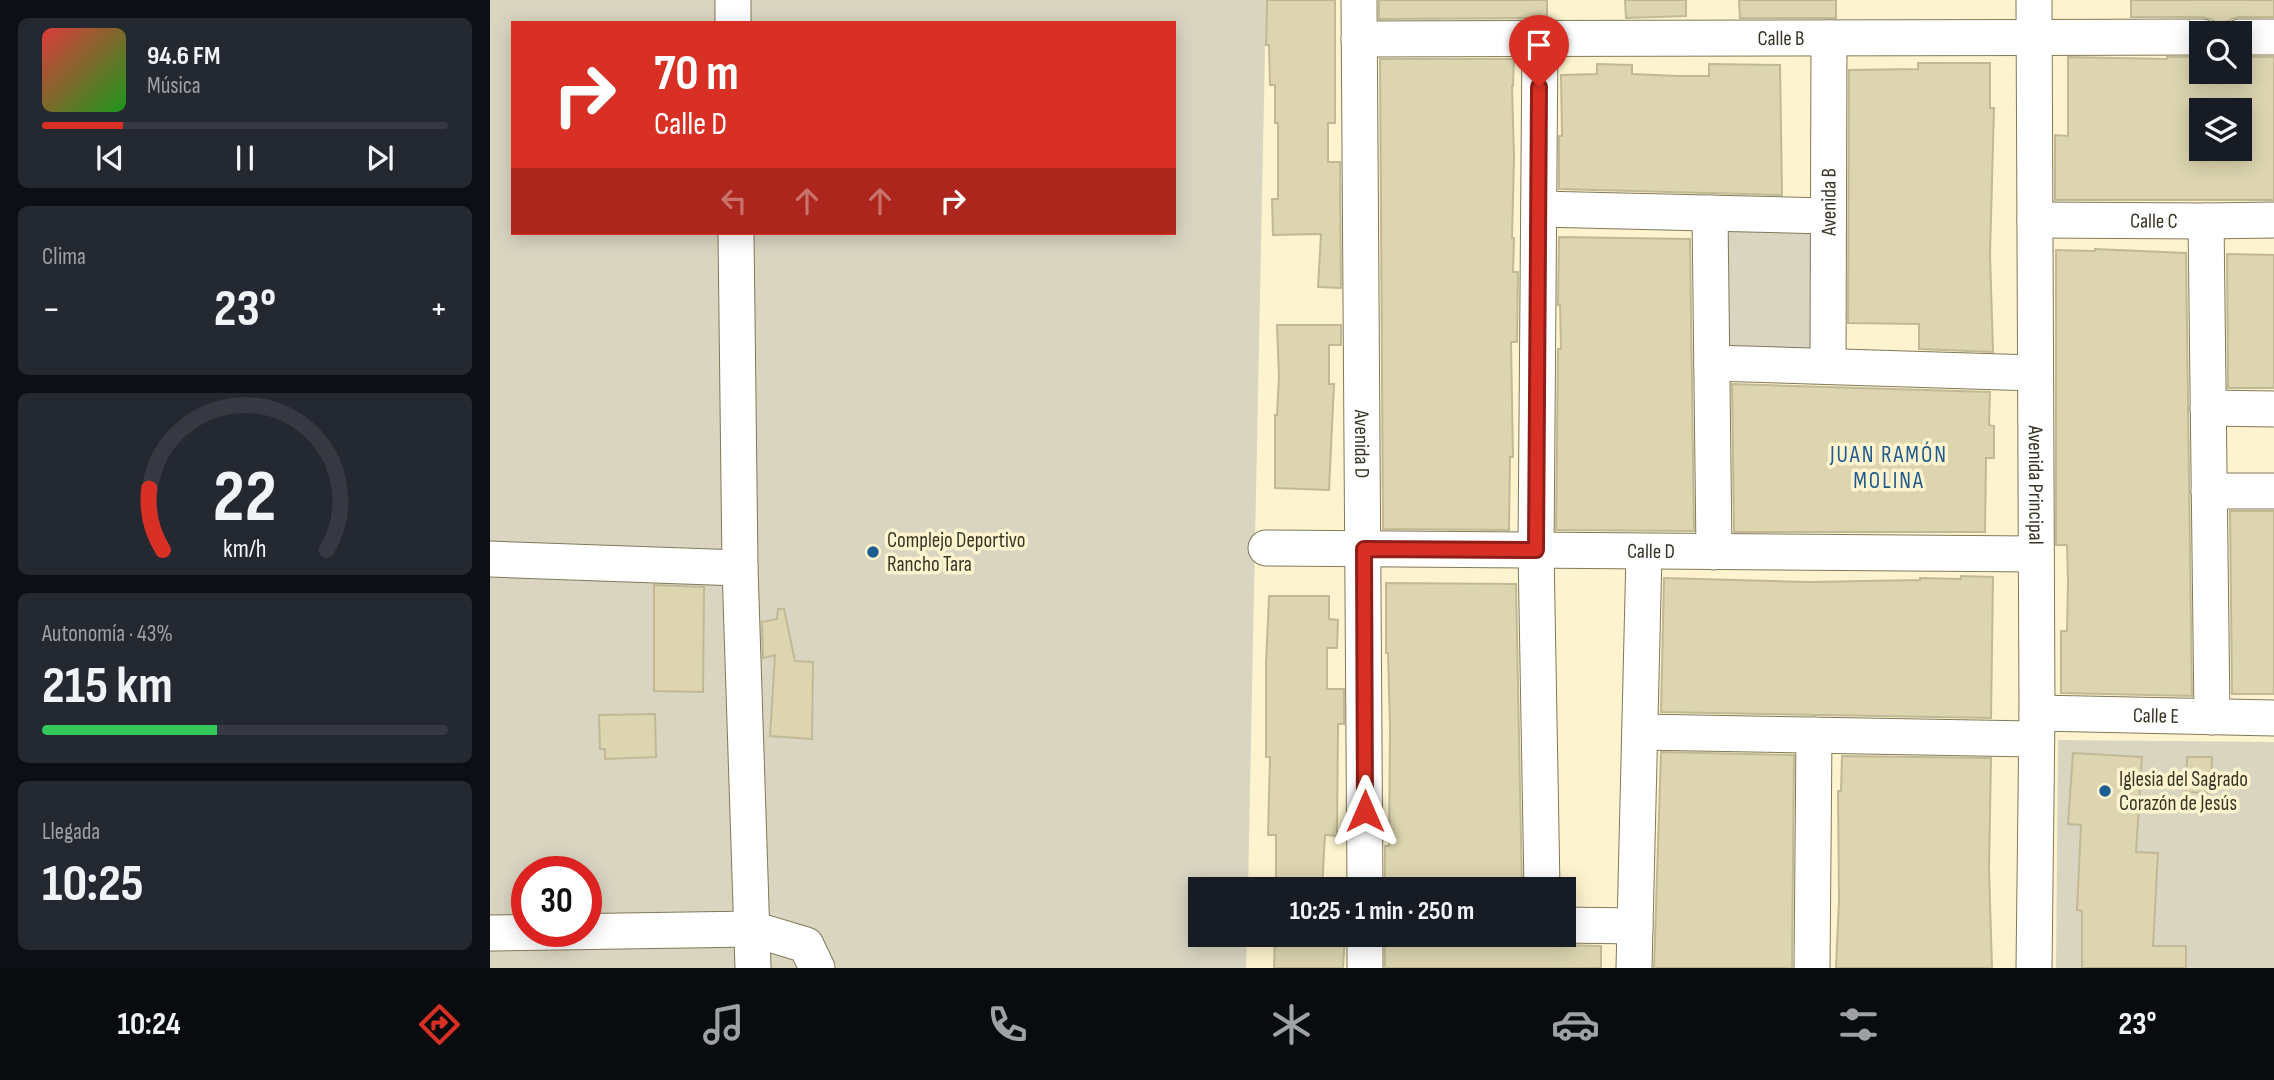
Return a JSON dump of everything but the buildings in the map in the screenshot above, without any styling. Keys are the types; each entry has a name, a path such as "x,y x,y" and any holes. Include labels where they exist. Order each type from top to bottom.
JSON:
{"street":[{"path":"733,0 733,21"},
{"name":"Avenida D","path":"1359,0 1365,877"},
{"name":"Avenida Principal","path":"2034,0 2034,968"},
{"name":"Calle B","path":"1359,39 2189,37"},
{"path":"2252,37 2274,37"},
{"path":"1540,38 1536,550 1542,877"},
{"name":"Avenida B","path":"1828,366 1829,38"},
{"path":"1539,209 1828,216"},
{"path":"1710,213 1714,552"},
{"name":"Calle C","path":"2035,220 2274,220"},
{"path":"2206,221 2212,717"},
{"path":"736,235 740,568 753,968"},
{"path":"1712,363 2035,373"},
{"path":"2208,408 2274,408"},
{"path":"2209,491 2274,491"},
{"name":"Calle D","path":"1266,548 2036,554"},
{"path":"1634,968 1644,553"},
{"path":"490,559 740,568"},
{"name":"Calle E","path":"1640,732 1814,735 2212,717 2274,718"},
{"path":"1812,968 1814,735"},
{"path":"1576,925 1635,926"},
{"path":"490,933 753,929 806,945 817,968"},
{"path":"1365,947 1365,968"}],"shaded area":[{"name":"Complejo Deportivo Rancho Tara","path":"490,0 1266,0 1248,877 1188,877 1188,947 1247,947 1246,968 490,968"},
{"path":"1726,227 1810,228 1813,350 1728,351"},
{"path":"2058,740 2274,742 2274,968 2056,968"}],"place":[{"name":"Complejo Deportivo Rancho Tara","path":"873,552"},
{"name":"Iglesia del Sagrado Corazón de Jesús","path":"2105,791"}],"district":[{"name":"JUAN RAMÓN MOLINA","path":"1889,468"}],"route":[{"path":"1365,811 1364,549 1536,550 1539,87"}]}
